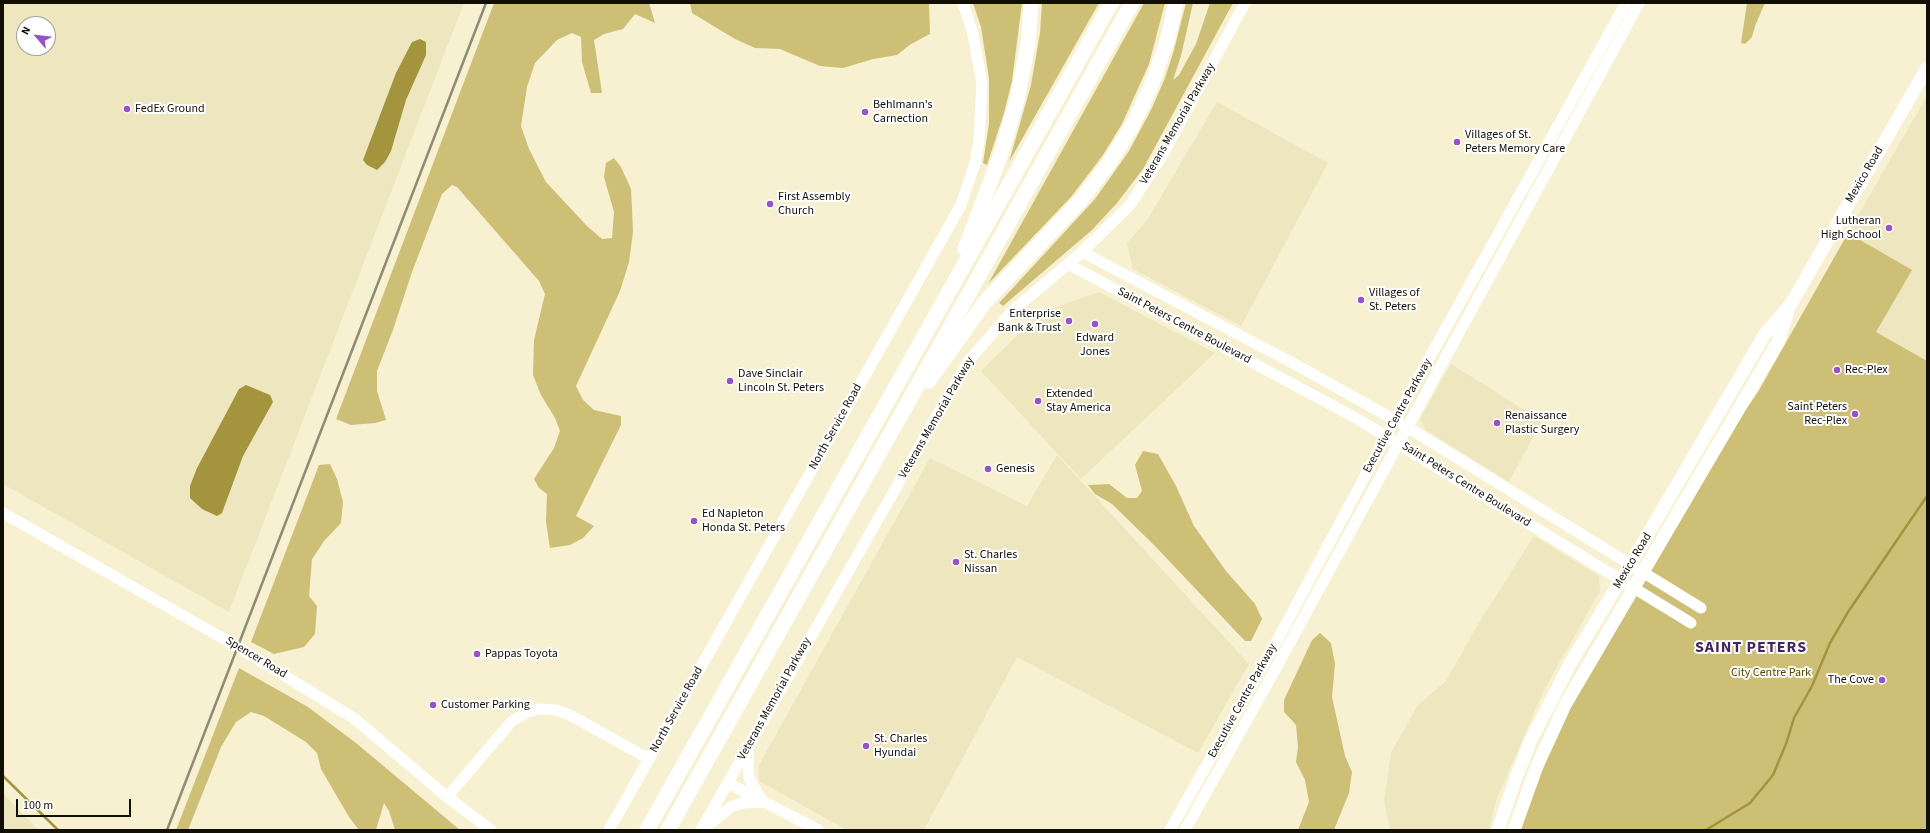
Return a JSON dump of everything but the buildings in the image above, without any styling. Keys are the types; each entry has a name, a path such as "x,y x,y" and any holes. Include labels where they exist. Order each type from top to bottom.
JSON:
{"highway":[{"path":"948,293 1009,130 1023,72 1031,3"},
{"path":"647,830 1111,3"},
{"path":"668,830 908,406 1132,3"},
{"path":"908,406 937,372 986,302 1081,200 1109,163 1132,126 1151,86 1168,38 1176,3"}],"main road":[{"name":"Mexico Road","path":"1498,830 1517,775 1545,710 1570,664 1630,565 1765,334 1791,304 1927,68"},
{"name":"Mexico Road","path":"1514,830 1537,766 1565,705 1778,342 1791,304"}],"street":[{"name":"North Service Road","path":"609,830 960,205 973,169 979,141 982,90 973,34 963,3"},
{"name":"Veterans Memorial Parkway","path":"701,830 967,363 1010,313 1082,252 1130,205 1148,180 1245,3"},
{"name":"Executive Centre Parkway","path":"1170,830 1278,639 1395,420 1626,3"},
{"name":"Executive Centre Parkway","path":"1184,830 1270,679 1639,3"},
{"name":"Saint Peters Centre Boulevard","path":"1082,252 1302,368 1395,420 1701,608"},
{"name":"Saint Peters Centre Boulevard","path":"1068,264 1387,436 1691,623"},
{"name":"Spencer Road","path":"3,513 231,643 355,718 447,797 491,830"},
{"path":"447,797 512,722 528,712 538,709 556,710 570,715 649,758"},
{"path":"748,747 749,778 764,802"},
{"path":"728,783 818,830"},
{"path":"701,830 717,817 736,805 742,803 764,802"}],"shaded area":[{"path":"3,3 464,3 229,612 3,484"},
{"path":"420,39 426,42 426,55 406,100 391,151 385,162 377,170 367,165 363,160 396,73 412,42"},
{"name":"Lutheran High School","path":"1927,96 1927,361 1876,332 1848,233"},
{"path":"1217,102 1328,163 1241,326 1133,269 1127,243 1146,222"},
{"path":"1099,292 1215,353 1081,479 981,371 1040,313"},
{"path":"1451,364 1542,421 1509,482 1426,430 1420,419"},
{"path":"246,385 270,395 273,402 243,456 222,513 217,516 202,509 190,498 190,486 197,468 239,389"},
{"path":"1057,455 1249,664 1198,753 1017,657 924,830 847,830 759,781 759,765 930,458 1027,506"},
{"path":"1534,536 1599,576 1600,591 1544,690 1496,801 1489,830 1390,830 1384,801 1391,753 1417,706 1446,681 1477,626"},
{"path":"3,793 14,805 39,830 3,830"}],"green space":[{"path":"494,3 649,3 655,23 635,14 623,29 604,34 594,40 602,93 591,93 582,62 581,37 572,33 557,40 535,63 527,87 521,126 529,149 546,182 587,226 602,239 612,238 614,212 604,177 606,163 614,158 621,167 631,189 632,208 633,232 629,262 620,291 576,386 583,400 594,410 621,416 621,425 576,516 594,526 583,538 570,545 550,548 546,522 547,494 539,488 534,479 554,448 560,431 555,418 541,395 533,375 534,340 545,294 539,281 457,187 452,185 442,194 412,272 393,330 377,371 377,391 386,420 375,423 351,425 336,419"},
{"path":"690,3 929,3 930,34 911,44 897,55 873,59 843,68 820,66 780,49 755,48 735,39 692,13"},
{"path":"973,3 1022,3 1012,81 1004,113 987,165 983,163 989,124 989,78 981,27"},
{"path":"1042,3 1099,3 1009,162 1031,85 1040,33"},
{"path":"1144,3 1165,3 1149,64 1122,124 1103,155 1071,197 988,284"},
{"path":"1186,3 1193,3 1181,56 1173,80 1179,75 1196,44 1210,3 1233,3 1143,169 1117,203 1092,230 1003,306 999,303 1095,199 1129,151 1152,108 1165,78"},
{"path":"1747,3 1765,3 1752,37 1745,44 1741,43"},
{"name":"City Centre Park","path":"1848,233 1912,270 1876,332 1927,361 1927,830 1520,830 1539,775 1570,706 1743,414 1758,392"},
{"path":"1143,451 1158,454 1176,486 1194,526 1226,571 1255,604 1262,619 1251,641 1245,641 1154,545 1112,504 1095,494 1088,485 1109,484 1127,498 1137,498 1142,491 1135,465"},
{"path":"330,464 337,479 343,502 341,523 324,541 312,559 309,596 317,606 315,634 304,647 274,654 251,642 319,465"},
{"path":"1320,633 1331,643 1335,664 1332,697 1345,756 1352,772 1349,793 1334,830 1298,830 1309,802 1305,780 1296,762 1298,747 1296,725 1284,712 1284,700 1312,640"},
{"path":"239,668 308,707 356,743 460,830 395,830 389,811 384,803 376,830 359,830 349,817 321,769 317,753 306,742 264,716 251,712 236,722 221,747 188,830 176,830"}],"waterway":[{"path":"1706,830 1750,803 1773,775 1786,744 1794,718 1812,686 1830,643 1848,612 1927,496"},
{"path":"3,776 58,830"}],"railway":[{"path":"167,830 486,3"}],"place":[{"name":"FedEx Ground","path":"127,109"},
{"name":"Behlmann's Carnection","path":"865,112"},
{"name":"Villages of St. Peters Memory Care","path":"1457,142"},
{"name":"First Assembly Church","path":"770,204"},
{"name":"Lutheran High School","path":"1889,228"},
{"name":"Villages of St. Peters","path":"1361,300"},
{"name":"Enterprise Bank & Trust","path":"1069,321"},
{"name":"Edward Jones","path":"1095,324"},
{"name":"Rec-Plex","path":"1837,370"},
{"name":"Dave Sinclair Lincoln St. Peters","path":"730,381"},
{"name":"Extended Stay America","path":"1038,401"},
{"name":"Saint Peters Rec-Plex","path":"1855,414"},
{"name":"Renaissance Plastic Surgery","path":"1497,423"},
{"name":"Genesis","path":"988,469"},
{"name":"Ed Napleton Honda St. Peters","path":"694,521"},
{"name":"St. Charles Nissan","path":"956,562"},
{"name":"Pappas Toyota","path":"477,654"},
{"name":"The Cove","path":"1882,680"},
{"name":"Customer Parking","path":"433,705"},
{"name":"St. Charles Hyundai","path":"866,746"}],"district":[{"name":"SAINT PETERS","path":"1751,648"}]}
